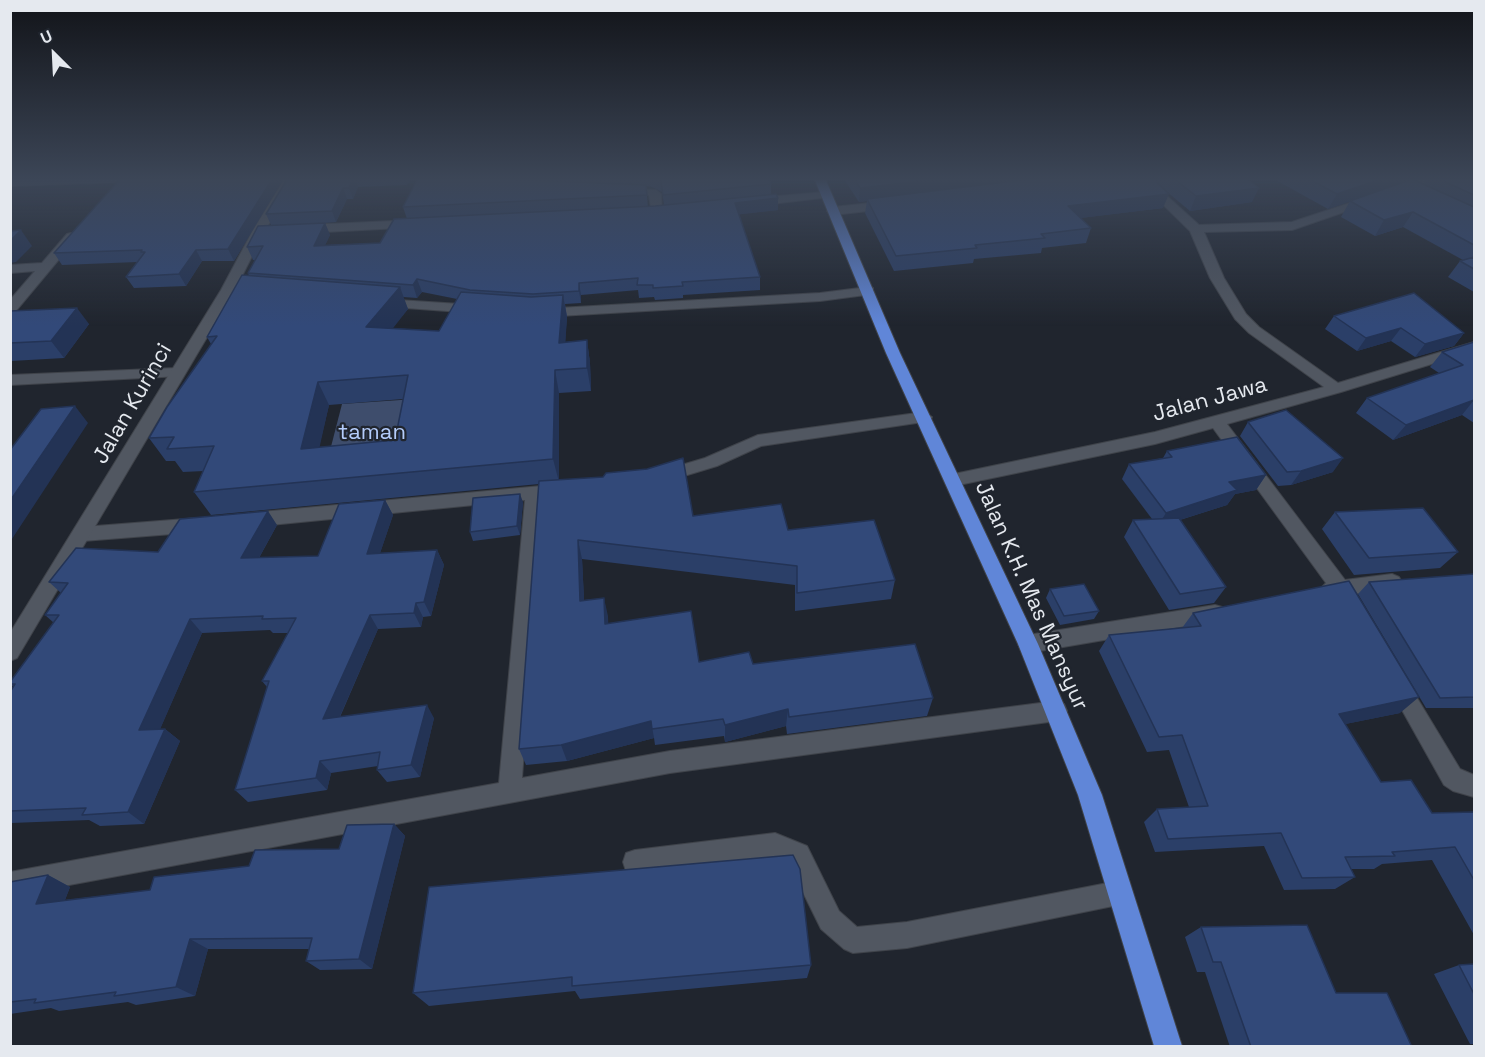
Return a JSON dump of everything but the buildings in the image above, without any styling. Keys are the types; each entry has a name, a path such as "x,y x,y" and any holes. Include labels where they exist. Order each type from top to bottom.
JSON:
{"highway":[{"name":"Jalan K.H. Mas Mansyur","path":"840,227 1028,644 1090,795 1118,893 1168,1047"}],"street":[{"path":"10,309 80,227"},
{"name":"Jalan Kurinci","path":"10,652 83,534 176,373 234,290 266,227"},
{"path":"292,230 320,227"},
{"path":"1279,227 1196,229 1217,278 1240,316 1262,336 1336,389"},
{"path":"10,268 45,267"},
{"path":"528,312 809,297 868,291"},
{"path":"370,302 488,310"},
{"name":"Jalan Jawa","path":"954,480 1108,449 1217,421 1336,389 1474,346"},
{"path":"10,381 176,373"},
{"path":"649,480 711,462 758,441 924,417"},
{"path":"1217,421 1340,586 1357,616"},
{"path":"234,522 580,488"},
{"path":"510,790 534,494"},
{"path":"83,534 211,524"},
{"path":"1313,592 1340,586 1407,580"},
{"path":"1028,644 1232,610"},
{"path":"1386,665 1452,777 1461,783 1474,786"},
{"path":"10,884 669,762 1056,711"},
{"path":"635,862 775,845 798,855 830,920 853,940 907,935 1118,893"}],"green space":[{"name":"taman","path":"415,399 403,460 325,470 342,404"}]}
